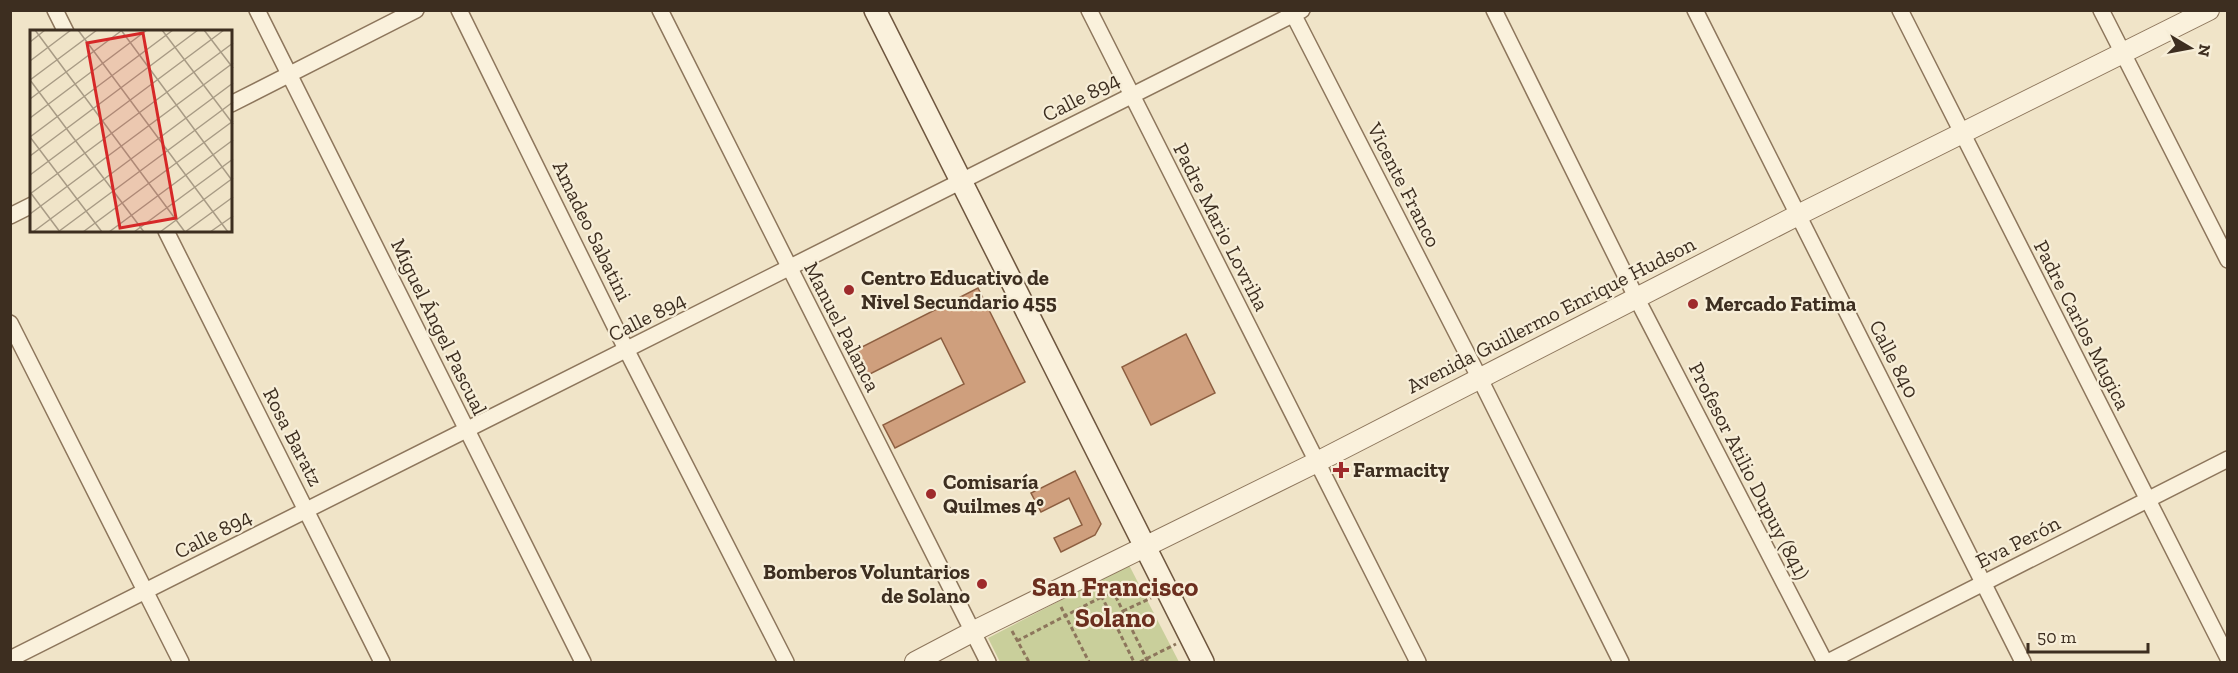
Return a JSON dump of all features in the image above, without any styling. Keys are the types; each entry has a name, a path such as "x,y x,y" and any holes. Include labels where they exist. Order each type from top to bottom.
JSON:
{"main road":[{"path":"875,10 1203,663"}],"street":[{"path":"55,10 65,30"},
{"name":"Miguel Ángel Pascual","path":"257,10 583,663"},
{"path":"232,103 416,10"},
{"name":"Amadeo Sabatini","path":"459,10 627,351 786,663"},
{"name":"Manuel Palanca","path":"660,10 988,663"},
{"name":"Padre Mario Lovriha","path":"1089,10 1418,663"},
{"name":"Profesor Atilio Dupuy (841)","path":"1494,10 1636,299 1827,663"},
{"name":"Calle 840","path":"1695,10 2023,663"},
{"name":"Padre Carlos Mugica","path":"1900,10 1961,135 2228,658"},
{"path":"2101,10 2228,260"},
{"name":"Avenida Guillermo Enrique Hudson","path":"915,663 1004,616 1317,462 1798,215 2210,10"},
{"name":"Calle 894","path":"10,659 466,429 627,351 788,267 1296,12"},
{"name":"Vicente Franco","path":"1296,12 1621,663"},
{"path":"10,216 30,206"},
{"name":"Rosa Baratz","path":"167,232 382,663"},
{"path":"10,322 181,663"},
{"name":"Eva Perón","path":"1827,663 2228,459"}],"path":[{"path":"1096,571 1113,591 1147,661"},
{"path":"1096,571 1102,597 1134,663"},
{"path":"1123,611 1166,590"},
{"path":"1017,641 1113,591"},
{"path":"1053,592 1089,663"},
{"path":"1004,616 1029,663"},
{"path":"1140,663 1190,637"}],"green space":[{"path":"1129,565 1179,662 1000,662 988,638"}],"building":[{"path":"978,288 1025,382 895,448 883,425 964,384 941,338 862,378 850,353"},
{"path":"1186,334 1215,393 1151,425 1122,367"},
{"path":"1075,471 1101,524 1095,535 1061,552 1054,538 1082,525 1069,498 1041,512 1031,493"}],"place":[{"name":"Centro Educativo de Nivel Secundario 455","path":"849,290"},
{"name":"Mercado Fatima","path":"1693,304"},
{"name":"Farmacity","path":"1341,470"},
{"name":"Comisaría Quilmes 4°","path":"931,494"},
{"name":"Bomberos Voluntarios de Solano","path":"982,584"}],"district":[{"name":"San Francisco Solano","path":"1115,602"}]}
